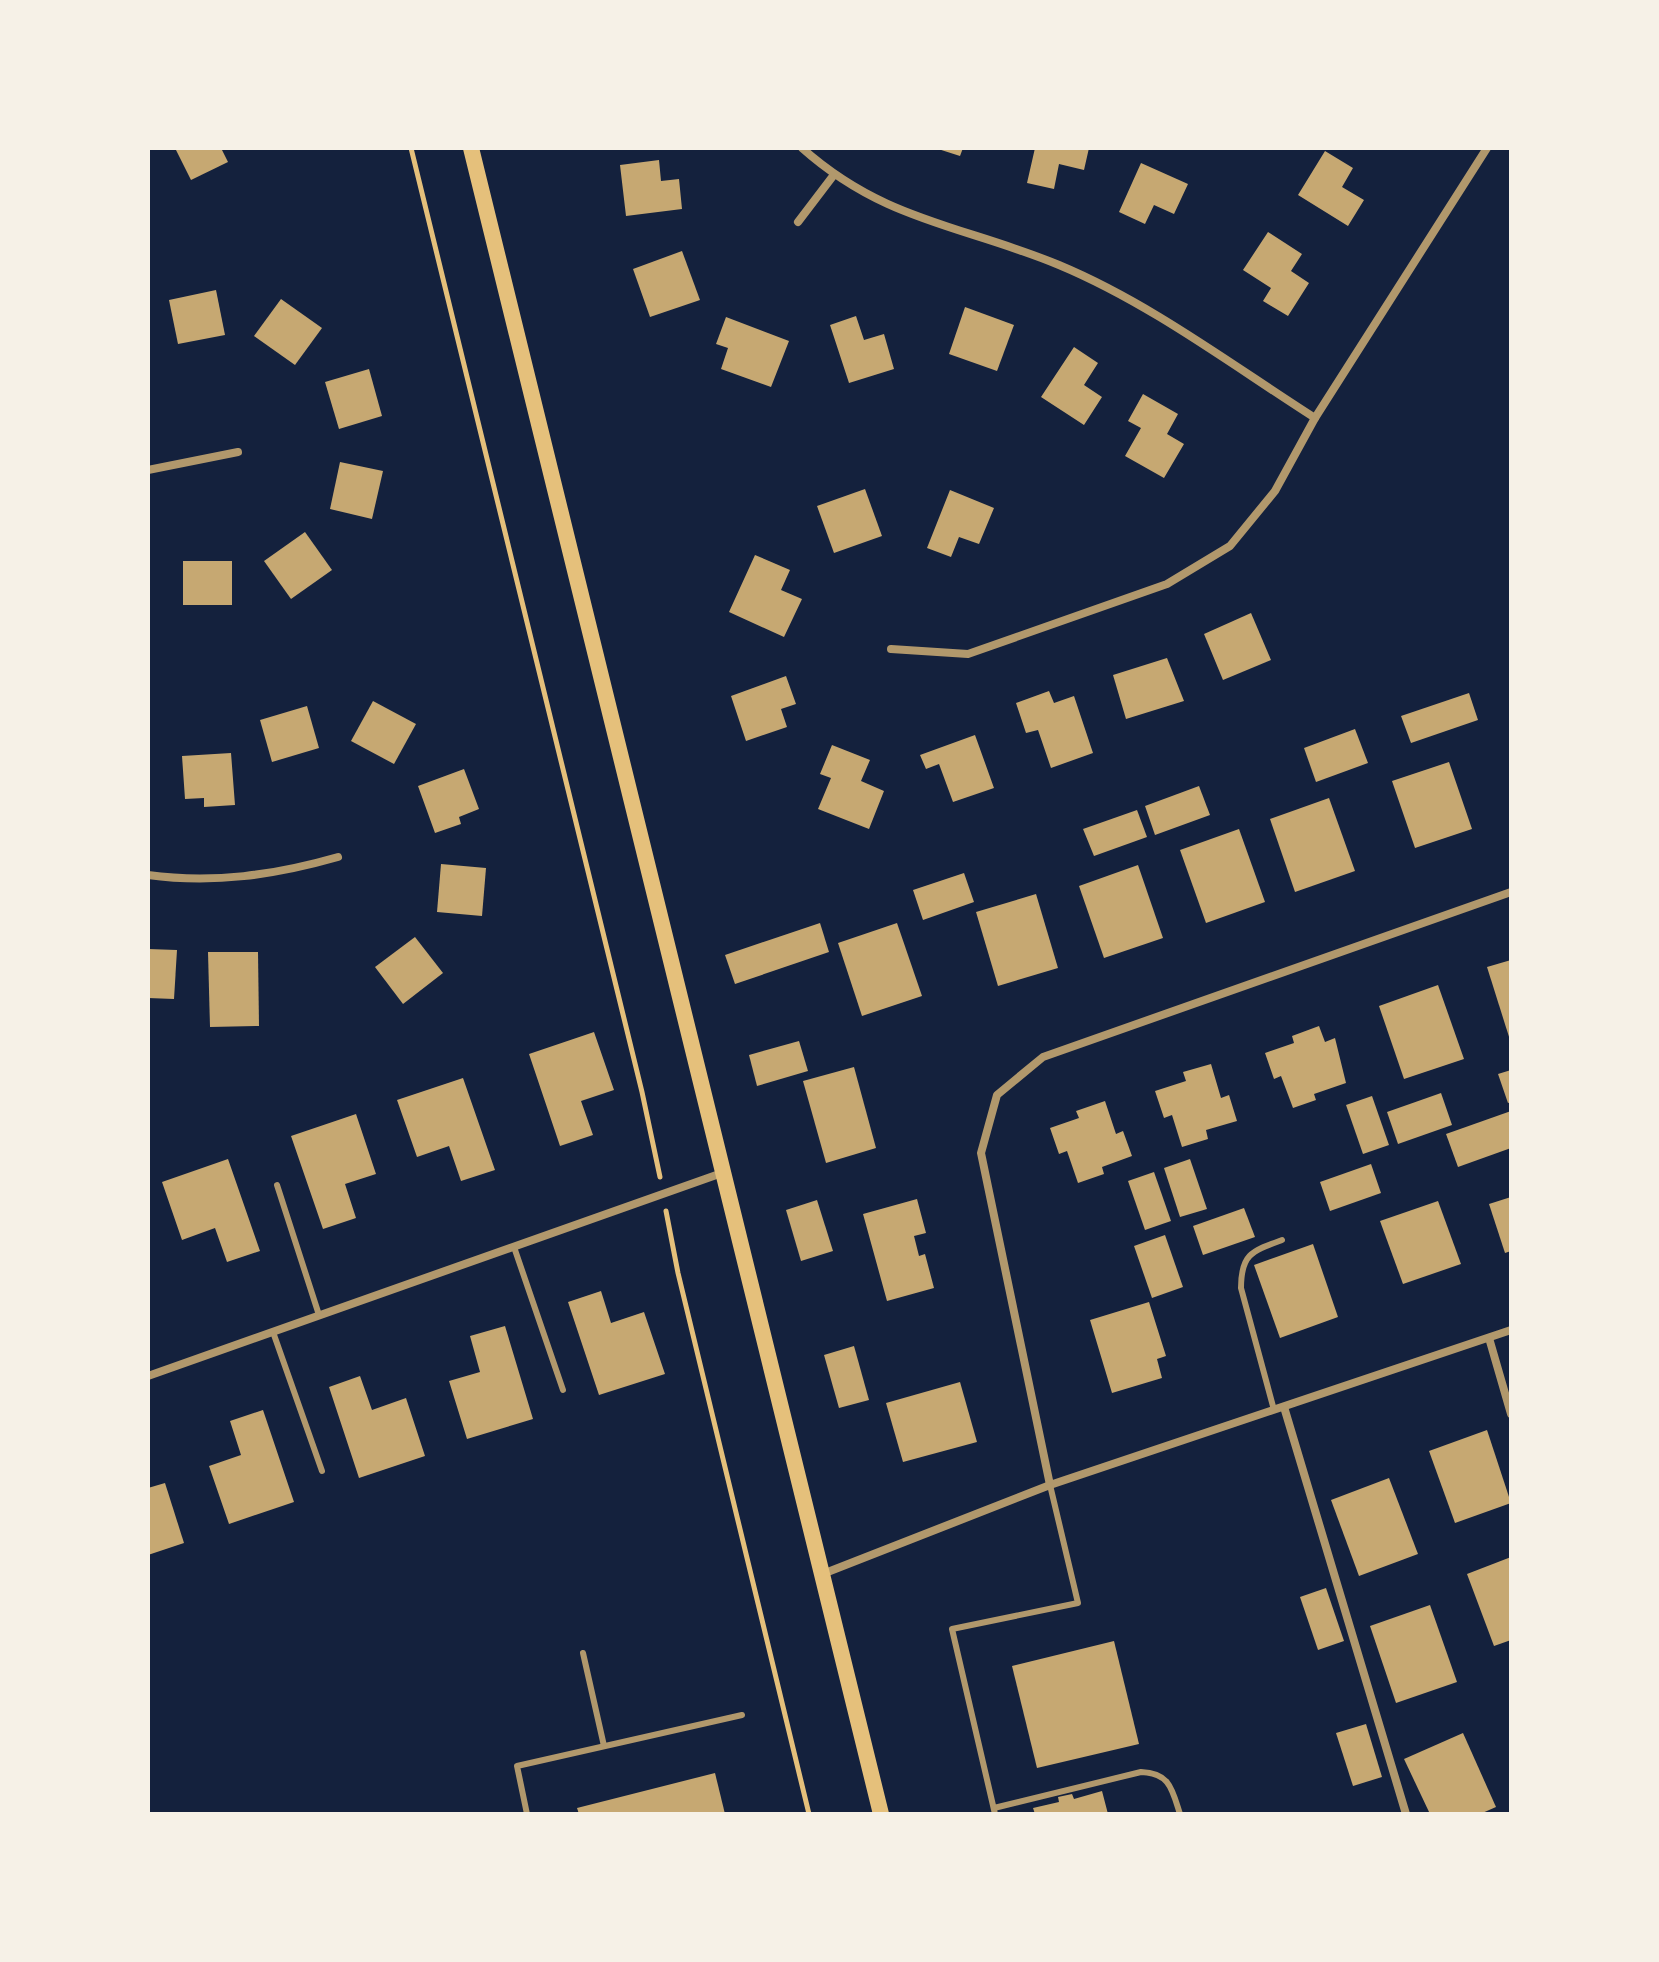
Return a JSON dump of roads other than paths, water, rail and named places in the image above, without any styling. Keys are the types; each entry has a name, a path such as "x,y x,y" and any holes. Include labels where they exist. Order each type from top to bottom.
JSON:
{"main road":[{"path":"471,148 819,1575 881,1814"}],"street":[{"path":"802,148 833,176 900,212 1058,264 1116,292 1315,418"},
{"path":"891,649 968,654 1167,584 1230,546 1275,491 1315,418 1487,148"},
{"path":"798,222 833,176"},
{"path":"148,470 238,452"},
{"path":"148,875 174,878 256,876 338,857"},
{"path":"1050,1485 981,1153 997,1095 1043,1057 1511,892"},
{"path":"148,1376 722,1173"},
{"path":"819,1575 1050,1485 1511,1330"},
{"path":"1489,1338 1511,1414"},
{"path":"1284,1407 1406,1814"}],"lane":[{"path":"277,1185 319,1315"},
{"path":"1274,1410 1241,1288 1241,1267 1247,1257 1282,1240"},
{"path":"514,1247 563,1390"},
{"path":"273,1332 322,1471"},
{"path":"1050,1485 1078,1603 952,1629 994,1811 1141,1772 1158,1773 1170,1782 1180,1814"},
{"path":"583,1653 604,1746"},
{"path":"527,1814 517,1766 742,1715"}]}
